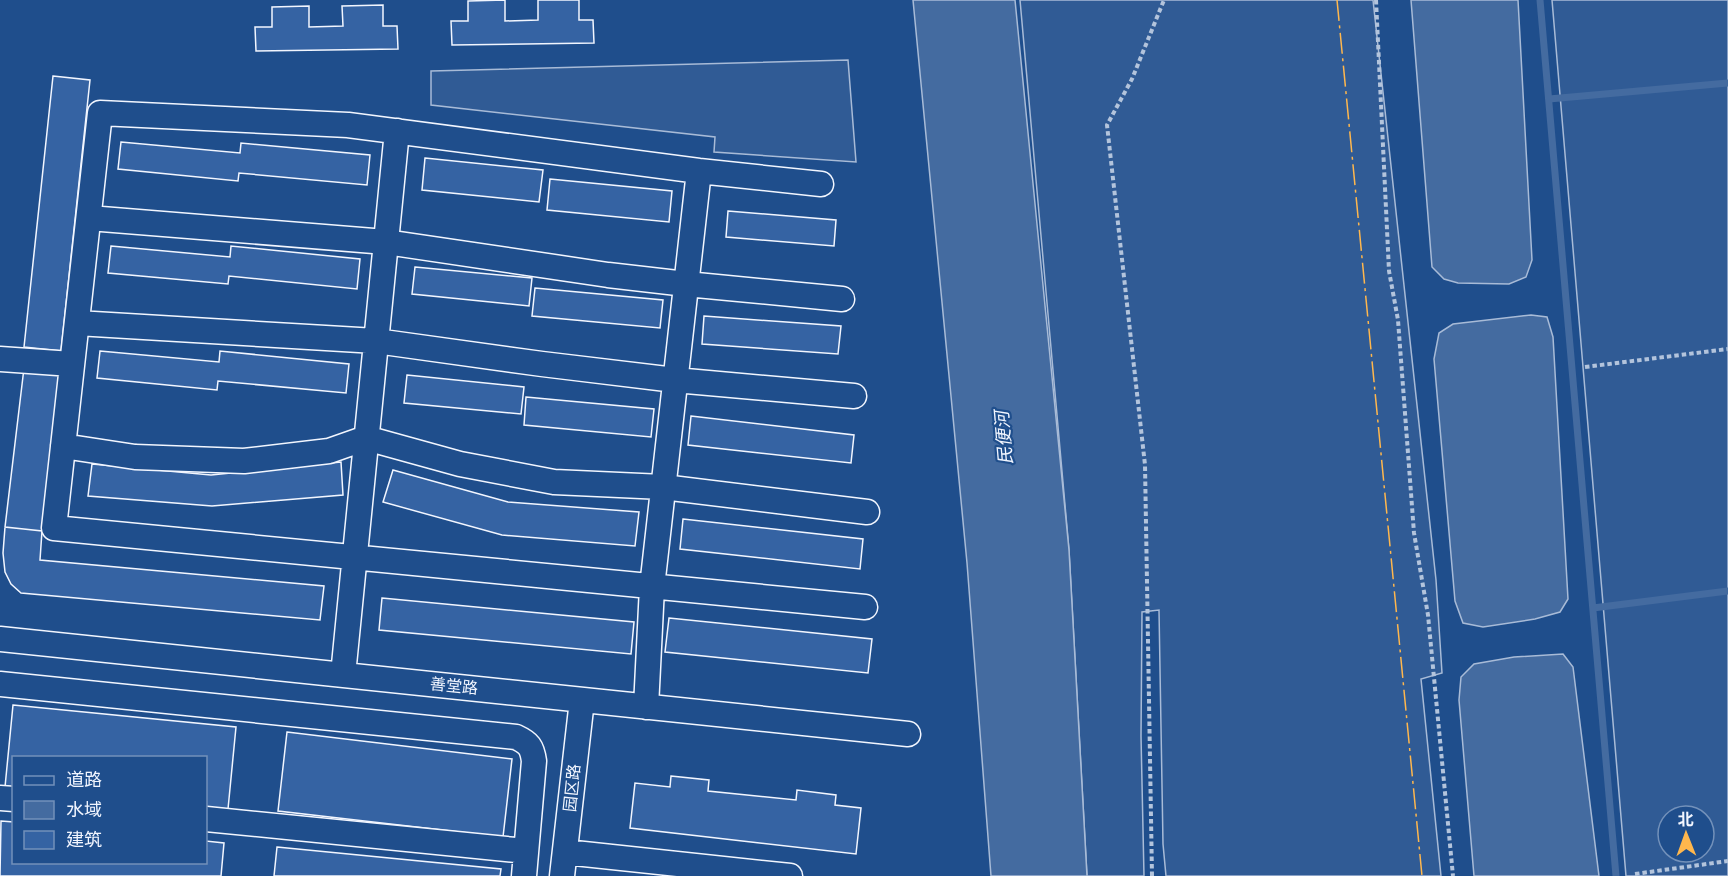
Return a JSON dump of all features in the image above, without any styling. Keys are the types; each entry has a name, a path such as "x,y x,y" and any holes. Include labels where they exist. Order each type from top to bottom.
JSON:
{"street":[{"path":"821,184 699,171 348,125 100,113 54,528 865,607"},
{"path":"343,675 397,131"},
{"path":"646,707 652,587 699,171"},
{"path":"89,218 386,242 686,284 842,299"},
{"path":"77,322 376,341 675,380 854,396"},
{"path":"0,359 72,364"},
{"path":"63,446 135,457 244,461 329,451 366,438 460,464 554,482 663,487 867,512"},
{"name":"善堂路","path":"0,639 908,734"},
{"path":"0,684 516,737 527,742 532,748 534,761 524,876"},
{"name":"园区路","path":"562,876 582,700"},
{"path":"207,819 526,851"},
{"path":"565,852 790,876"}],"path":[{"path":"1152,876 1145,465 1107,125 1132,79 1164,0"},
{"path":"1376,0 1389,272 1398,320 1414,533 1428,615 1453,876"},
{"path":"1585,368 1728,349"},
{"path":"1635,874 1728,861"}],"shaded area":[{"path":"1020,0 1373,0 1436,580 1442,673 1421,679 1441,876 1166,876 1163,844 1159,610 1142,612 1141,736 1144,876 1087,876 1069,550"},
{"path":"1552,0 1728,0 1728,876 1626,876"},
{"path":"848,60 856,162 714,152 715,137 431,105 431,71"}],"water":[{"name":"民便河","path":"913,0 1015,0 1069,550 1087,876 991,876 967,563"},
{"path":"1411,0 1518,0 1532,260 1526,277 1509,284 1458,283 1444,279 1432,267"},
{"path":"1531,315 1547,317 1553,337 1568,599 1560,612 1535,619 1483,627 1463,623 1455,601 1434,359 1439,333 1453,324"},
{"path":"1563,654 1573,667 1599,876 1474,876 1459,700 1461,677 1474,664 1514,657"}],"building":[{"path":"505,0 505,21 538,20 538,0 579,0 579,20 593,20 594,43 452,45 451,21 468,21 468,1"},
{"path":"383,5 383,26 397,26 398,49 256,51 255,27 272,27 272,7 309,6 309,27 343,26 342,6"},
{"path":"53,76 90,80 61,351 24,347"},
{"path":"121,142 240,153 241,143 370,155 367,185 239,173 238,181 118,169"},
{"path":"425,158 543,170 539,202 422,190"},
{"path":"550,179 672,191 669,222 547,210"},
{"path":"728,211 836,220 834,246 726,237"},
{"path":"111,246 230,257 231,246 360,259 357,289 229,276 228,284 108,273"},
{"path":"415,267 532,278 529,306 412,294"},
{"path":"535,288 663,300 660,328 532,316"},
{"path":"704,316 841,326 838,354 702,344"},
{"path":"100,351 219,362 220,351 349,364 346,393 218,381 217,390 97,378"},
{"path":"24,368 61,372 42,531 5,527"},
{"path":"407,375 524,387 521,414 404,403"},
{"path":"526,397 654,409 651,437 524,425"},
{"path":"691,416 854,435 851,463 688,445"},
{"path":"341,462 343,495 212,506 88,496 92,464 211,475"},
{"path":"393,470 508,502 639,512 635,546 502,535 383,502"},
{"path":"683,519 863,539 860,569 680,549"},
{"path":"5,527 42,531 40,560 324,586 320,620 21,593 11,584 5,572 3,553"},
{"path":"382,598 634,622 631,654 379,630"},
{"path":"669,618 872,639 868,673 665,652"},
{"path":"13,705 236,727 228,809 207,807 207,756 12,756 12,788 5,787"},
{"path":"287,732 512,759 503,837 278,811"},
{"path":"671,776 709,780 708,791 796,800 797,790 836,795 835,805 861,808 856,854 630,828 635,783 670,787"},
{"path":"1,821 12,822 12,864 207,864 207,841 224,843 221,876 0,876"},
{"path":"277,847 501,869 500,876 274,876"}],"waterway":[{"path":"1540,0 1616,876"},
{"path":"1549,99 1728,83"},
{"path":"1593,608 1728,591"}],"power":[{"path":"1337,0 1422,876"}]}
